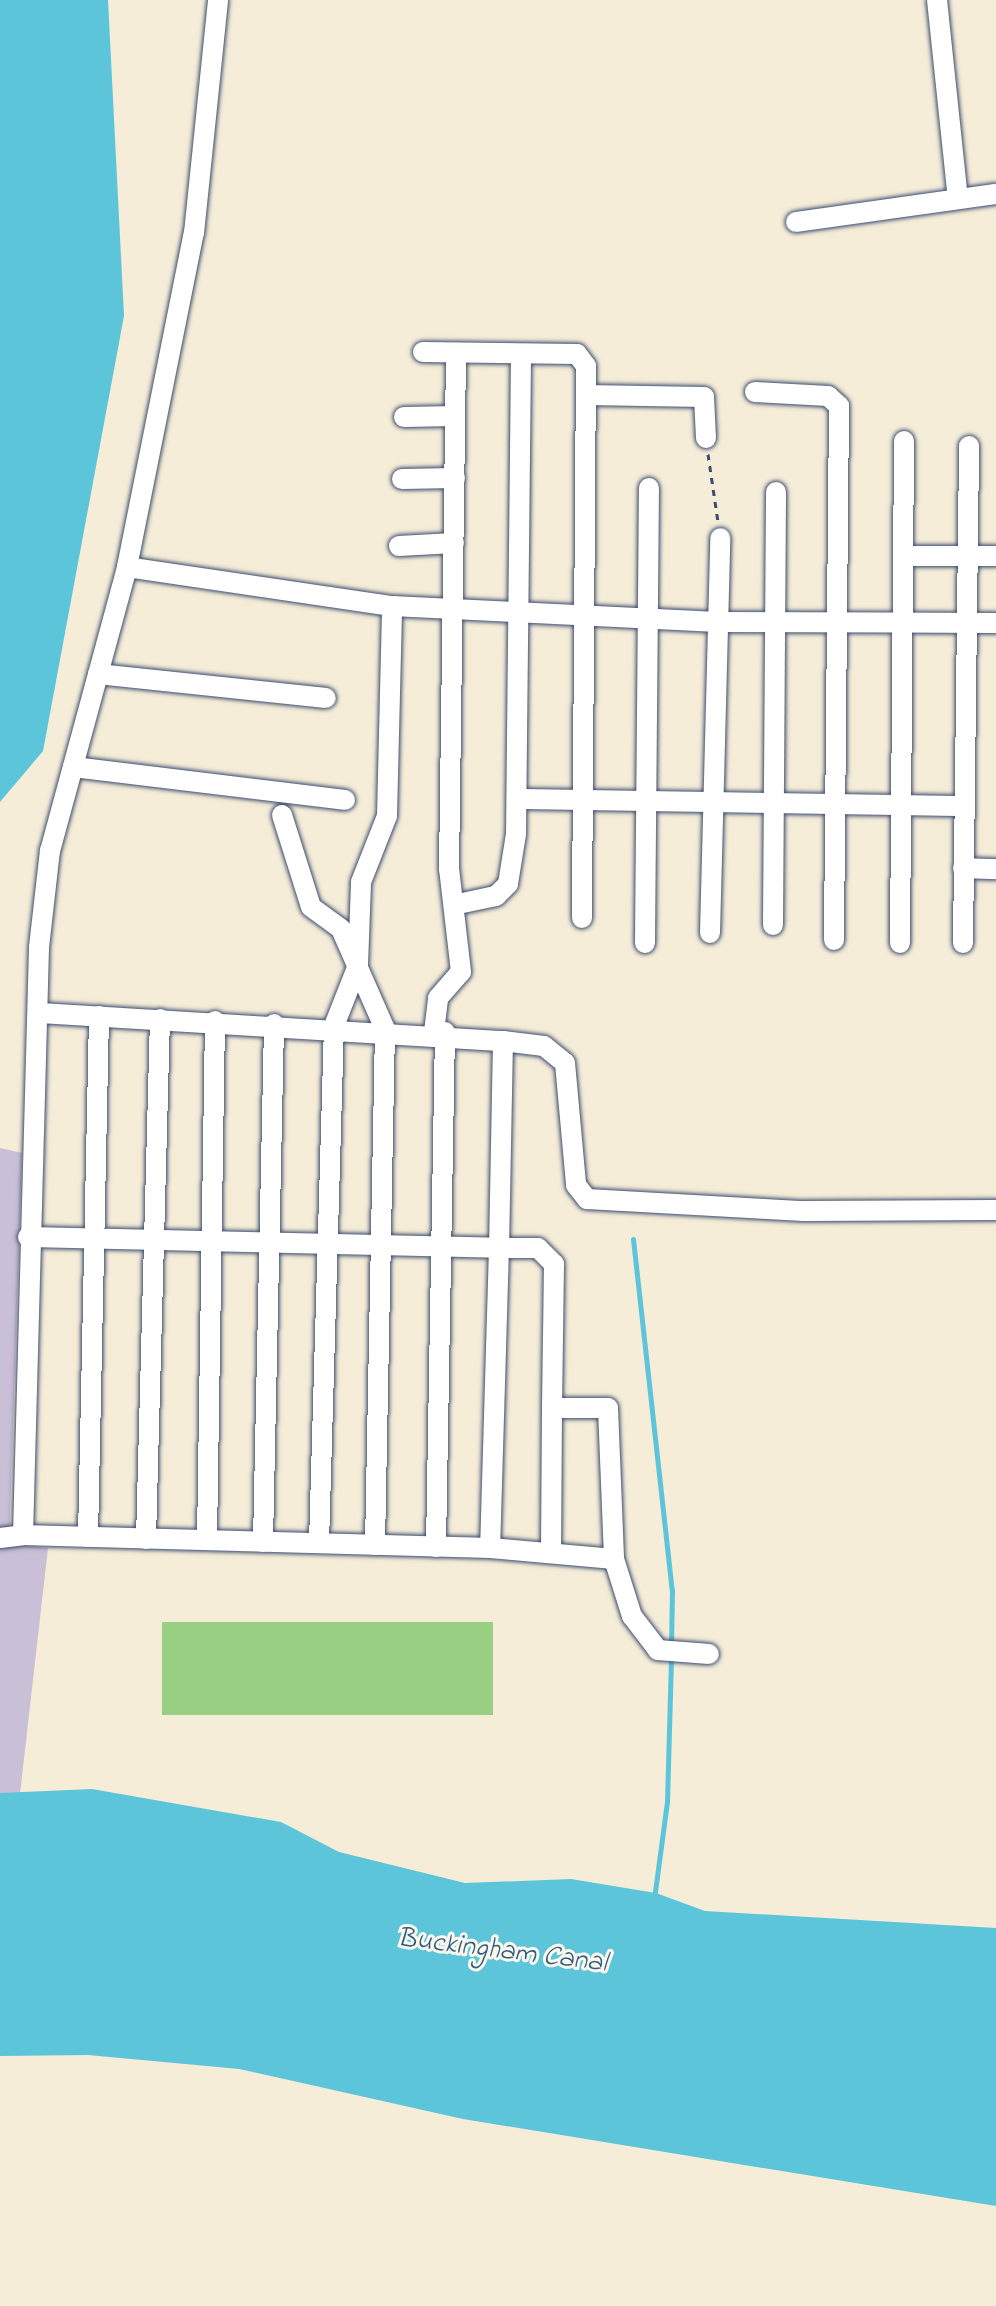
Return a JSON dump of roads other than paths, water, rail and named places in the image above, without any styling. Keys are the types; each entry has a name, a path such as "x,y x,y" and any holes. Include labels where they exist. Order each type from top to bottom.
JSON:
{"street":[{"path":"23,1535 28,1237 50,851 127,567 194,233 218,0"},
{"path":"937,0 958,199"},
{"path":"796,222 996,194"},
{"path":"423,352 582,357 586,395 582,918"},
{"path":"436,1547 442,1246 438,998 461,972 458,904 449,869 456,353"},
{"path":"458,904 496,896 508,884 517,799 521,354"},
{"path":"755,392 828,396 839,406 840,619 834,940"},
{"path":"586,395 704,397 706,438"},
{"path":"404,417 455,416"},
{"path":"900,943 904,441"},
{"path":"963,943 963,806 971,622 969,446"},
{"path":"402,479 455,478"},
{"path":"645,943 649,488"},
{"path":"773,925 778,619 776,492"},
{"path":"710,933 720,538"},
{"path":"399,546 454,543"},
{"path":"903,556 996,556"},
{"path":"127,567 392,606 718,622 902,618 996,623"},
{"path":"319,1543 334,1026 358,965 361,882 387,816 392,606"},
{"path":"98,674 326,698"},
{"path":"73,767 345,800"},
{"path":"517,799 963,806"},
{"path":"282,815 311,907 341,929 385,1029 375,1545"},
{"path":"963,868 996,869"},
{"path":"40,1013 440,1032 544,1046 565,1063 576,1185 587,1199 804,1211 996,1210"},
{"path":"88,1537 99,1016"},
{"path":"146,1539 160,1019"},
{"path":"207,1540 215,1021"},
{"path":"263,1542 274,1024"},
{"path":"490,1548 503,1041"},
{"path":"28,1237 538,1248 554,1264 551,1552"},
{"path":"552,1408 608,1408 614,1559 632,1616 658,1650 709,1654"},
{"path":"0,1538 23,1535 490,1548 614,1559"}],"water":[{"path":"0,0 108,0 124,316 43,751 0,802"},
{"name":"Buckingham Canal","path":"92,1789 281,1822 339,1852 465,1883 571,1879 656,1893 705,1911 996,1928 996,2206 463,2119 239,2069 88,2055 0,2056 0,1793"}],"waterway":[{"path":"633,1239 672,1590 671,1648"},
{"path":"654,1899 667,1802 671,1658"}]}
